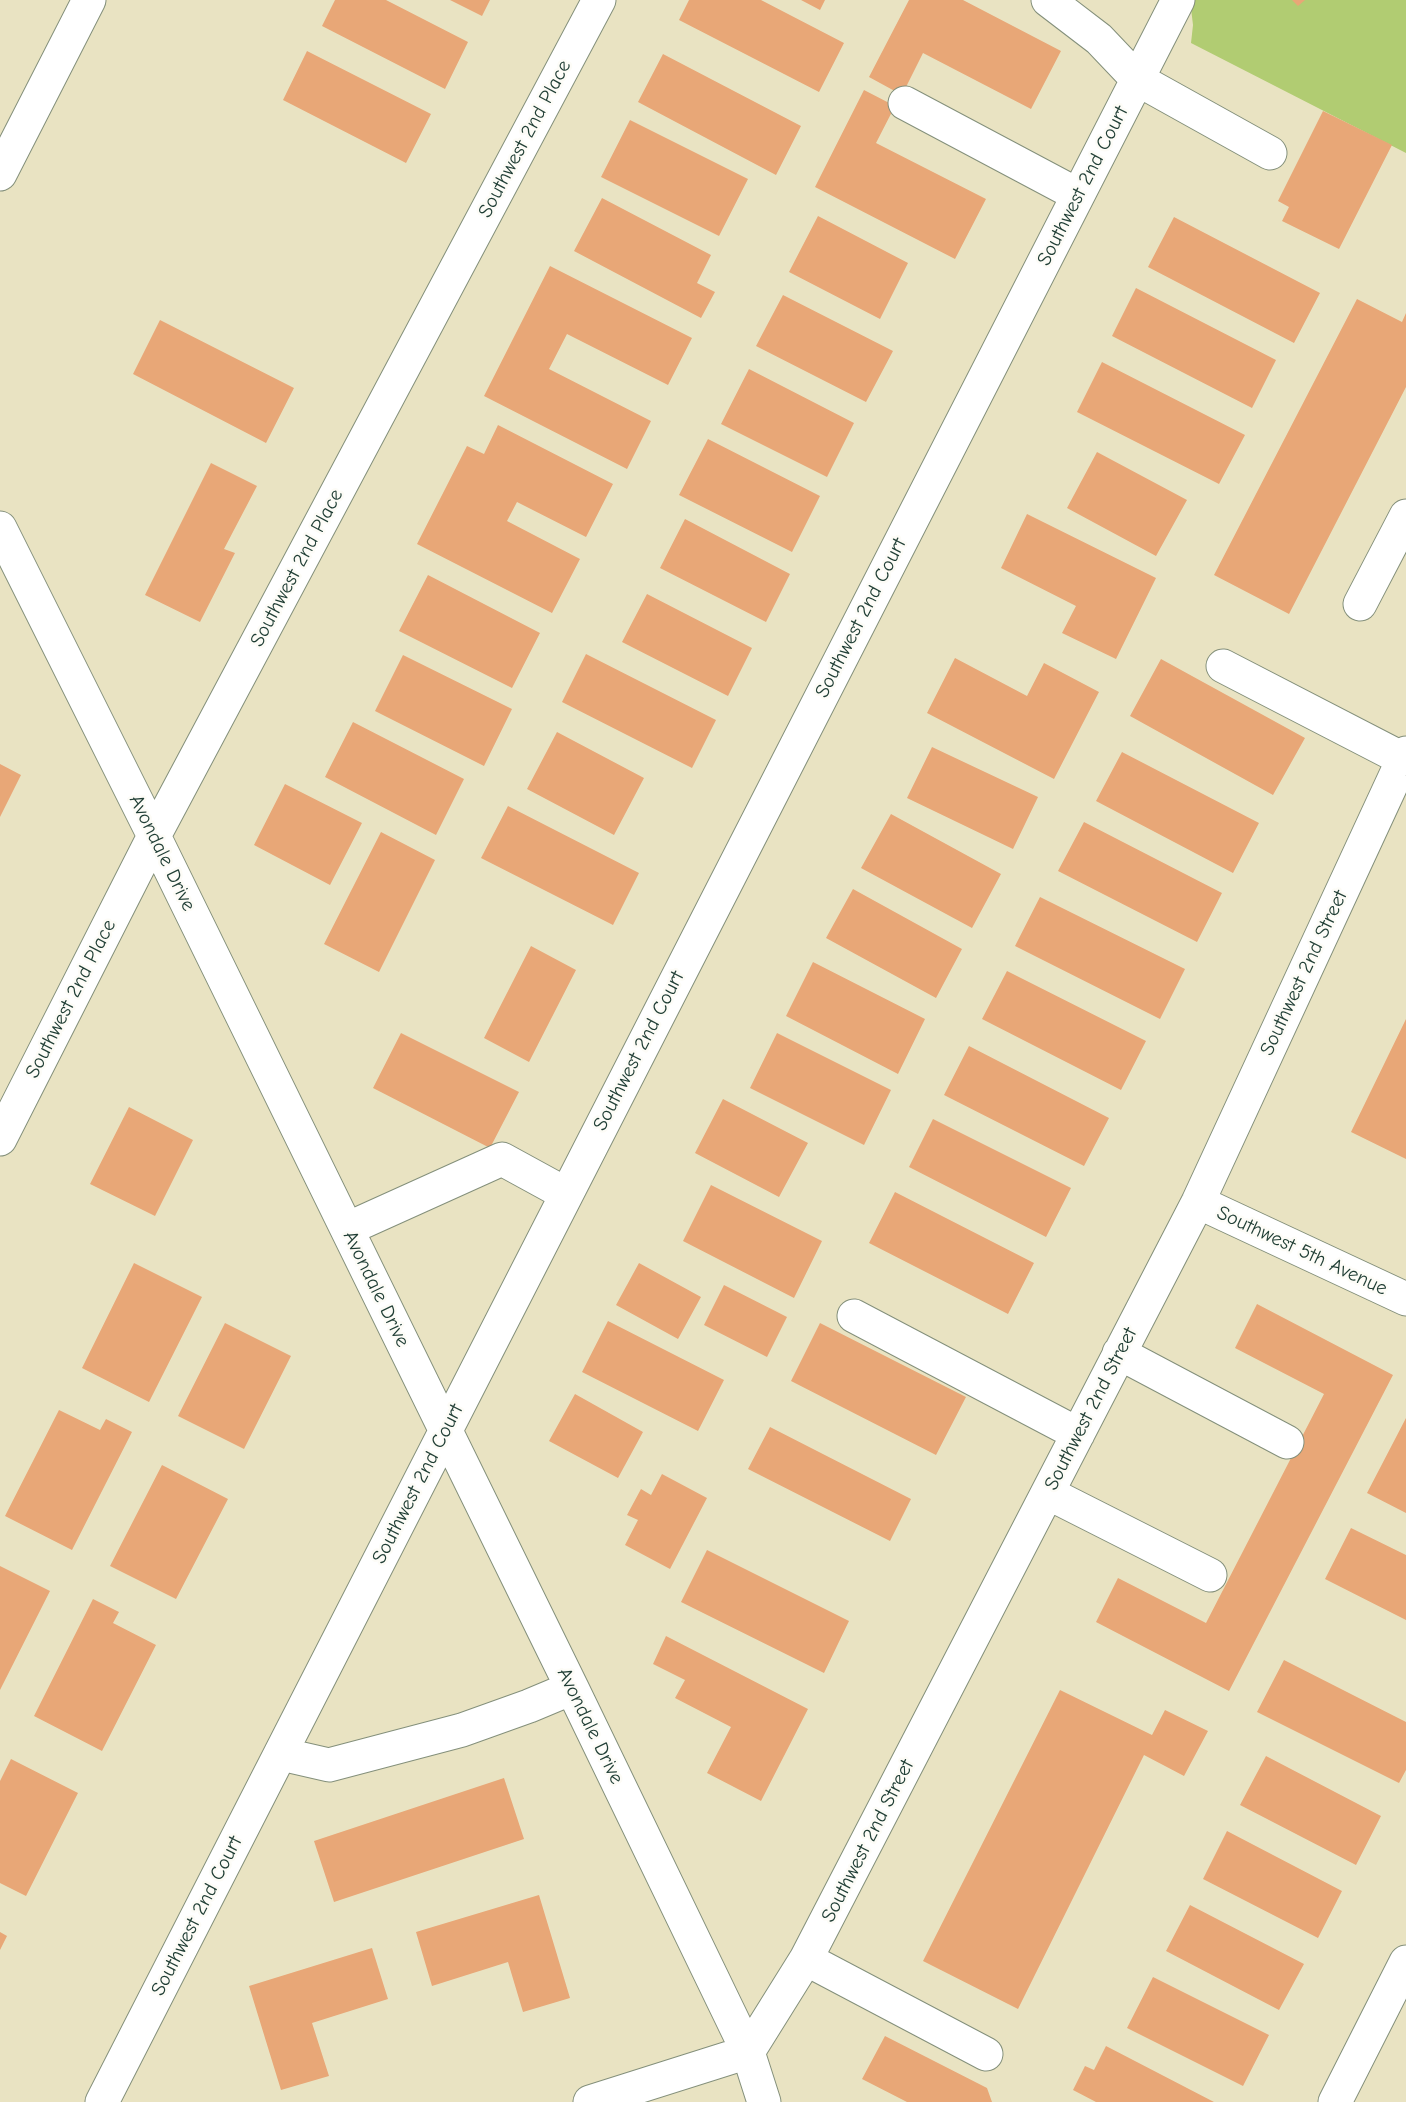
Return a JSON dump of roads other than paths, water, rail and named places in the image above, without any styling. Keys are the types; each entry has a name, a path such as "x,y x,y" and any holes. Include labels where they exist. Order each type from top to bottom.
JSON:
{"street":[{"path":"0,174 89,0"},
{"name":"Southwest 2nd Place","path":"0,1139 154,836 599,0"},
{"path":"1048,0 1099,39 1137,79 1270,153"},
{"name":"Southwest 2nd Court","path":"102,2102 1178,0"},
{"path":"905,103 1078,195"},
{"path":"1360,603 1406,516"},
{"name":"Avondale Drive","path":"0,528 8,563 154,836 748,2052 764,2102"},
{"path":"1223,666 1405,756"},
{"name":"Southwest 2nd Street","path":"748,2052 807,1959 1198,1202 1405,756"},
{"path":"347,1229 502,1159 566,1194"},
{"name":"Southwest 5th Avenue","path":"1198,1202 1406,1299"},
{"path":"854,1316 1077,1434"},
{"path":"1119,1353 1287,1442"},
{"path":"1047,1493 1210,1575"},
{"path":"281,1754 329,1765 462,1730 572,1688"},
{"path":"807,1959 986,2054"},
{"path":"1335,2102 1406,1962"},
{"path":"590,2102 748,2052"}]}
